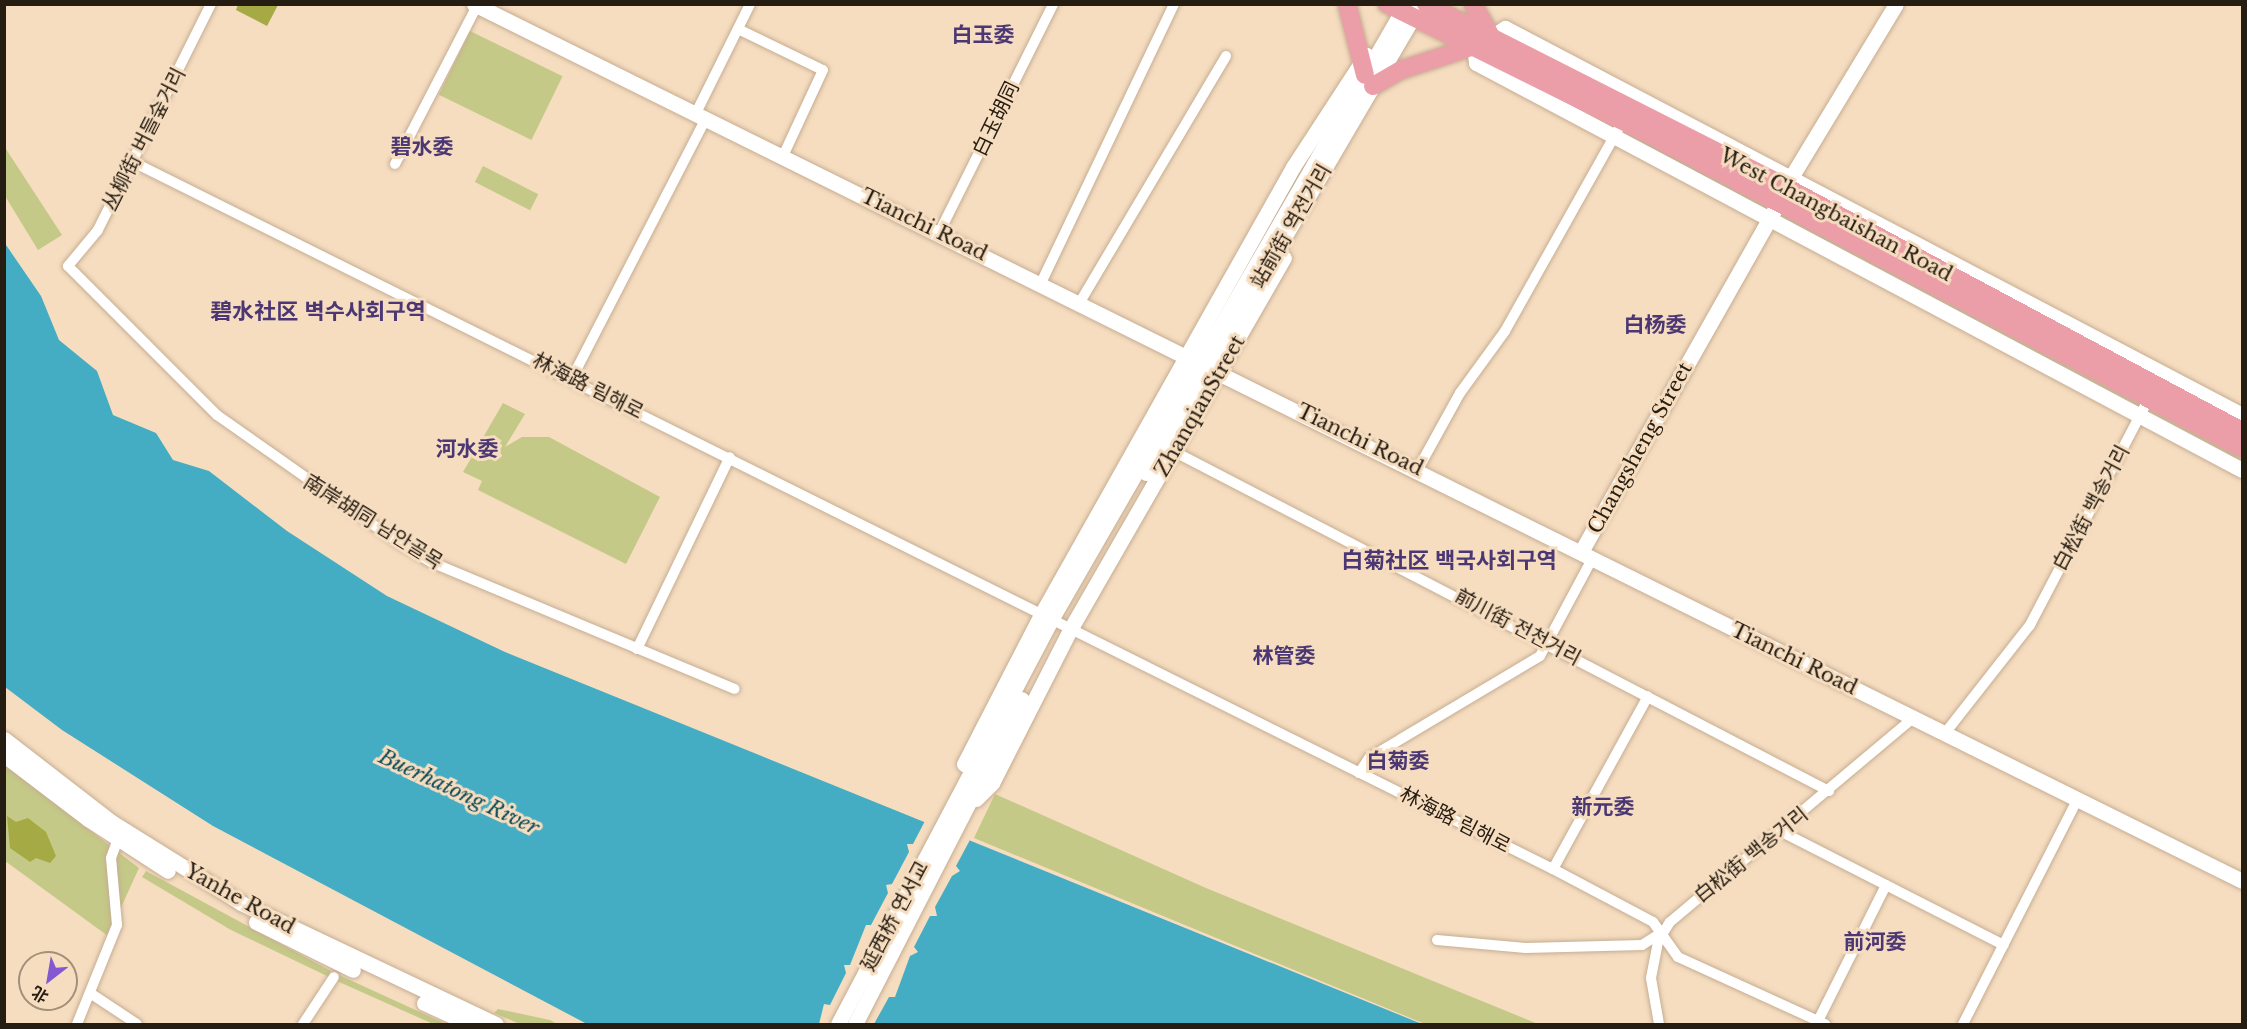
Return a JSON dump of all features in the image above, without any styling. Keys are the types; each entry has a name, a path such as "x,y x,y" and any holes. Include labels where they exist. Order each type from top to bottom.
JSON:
{"main road":[{"path":"1347,4 1367,73 1391,74 1474,46"},
{"path":"1473,4 1498,32"},
{"name":"West Changbaishan Road","path":"1411,8 1498,32 1781,196 2242,448"},
{"name":"West Changbaishan Road","path":"1411,8 1474,46 1620,127 1781,196 2242,431"}],"street":[{"name":"丛柳街 버들숲거리","path":"68,266 88,248 211,4"},
{"path":"572,378 701,116 750,4"},
{"name":"白玉胡同","path":"939,233 1053,4"},
{"path":"1041,283 1174,4"},
{"name":"Changsheng Street","path":"1588,553 1781,196 1896,4"},
{"path":"395,164 476,5"},
{"name":"Tianchi Road","path":"476,5 1588,553 2242,880"},
{"name":"ZhanqianStreet","path":"1367,73 1411,8"},
{"name":"ZhanqianStreet","path":"962,809 1056,620 1173,451 1204,364 1293,167 1367,73 1411,8"},
{"name":"ZhanqianStreet","path":"962,809 967,779 1204,364 1391,74 1411,8"},
{"path":"738,29 823,70 783,156"},
{"path":"1080,302 1226,56"},
{"name":"站前街 역전거리","path":"1204,364 1367,73"},
{"path":"1418,469 1460,393 1505,331 1620,127"},
{"name":"林海路 림해로","path":"133,162 572,378 1553,869 1645,916 1662,933 1678,957 1821,1023"},
{"name":"West Changbaishan Road","path":"1781,196 2242,415"},
{"name":"West Changbaishan Road","path":"1781,196 2140,416 2242,470"},
{"name":"南岸胡同 남안골목","path":"68,266 217,415 341,506 431,562 735,689"},
{"name":"白松街 백송거리","path":"1946,732 2030,625 2149,398"},
{"name":"前川街 전천거리","path":"1173,451 1829,791"},
{"path":"637,649 730,457"},
{"path":"1359,772 1369,758 1535,660 1549,645 1588,553"},
{"path":"1553,869 1648,696"},
{"name":"白松街 백송거리","path":"1437,940 1526,948 1642,945 1662,933 1914,717"},
{"name":"Yanhe Road","path":"4,739 110,821 241,903 496,1024"},
{"name":"Yanhe Road","path":"4,755 118,840 282,936 470,1024"},
{"path":"1964,1024 2078,798"},
{"name":"延西桥 연서교","path":"838,1024 962,809"},
{"name":"延西桥 연서교","path":"855,1024 962,809"},
{"path":"1780,831 2004,945"},
{"path":"77,1024 117,925 111,858 118,840"},
{"path":"1821,1023 1886,885"},
{"path":"1659,1024 1651,978 1662,933"},
{"path":"303,1024 334,977"},
{"path":"90,993 137,1024"}],"green space":[{"path":"238,4 278,5 267,26 236,10"},
{"path":"470,31 563,76 531,140 439,95"},
{"path":"4,146 62,235 38,250 5,196"},
{"path":"483,166 538,194 530,210 475,182"},
{"path":"503,403 525,414 505,447 522,437 549,437 660,497 626,564 478,490 482,481 463,472"},
{"path":"5,765 139,868 108,936 5,861"},
{"path":"995,794 1206,888 1538,1024 1425,1024 974,838"},
{"path":"7,816 16,822 28,818 46,832 56,856 50,863 36,858 30,862 10,848"},
{"path":"146,871 331,971 329,977 231,930 142,877"},
{"path":"339,975 446,1024 433,1024 337,981"},
{"path":"498,1009 550,1020 557,1024 520,1024 494,1013"}],"water":[{"name":"Buerhatong River","path":"4,242 41,296 59,340 97,371 113,415 156,433 173,460 209,471 287,531 387,596 505,652 1422,1024 587,1024 213,826 62,730 5,687"}],"pier":[{"path":"926,819 971,838 956,866 960,871 952,876 935,907 937,916 930,916 914,947 918,952 910,956 895,997 889,997 874,1024 819,1024 824,1004 830,1005 846,973 844,965 850,965 866,925 871,925 888,893 886,885 892,884 909,852 907,844 913,844"}],"district":[{"name":"白玉委","path":"983,35"},
{"name":"碧水委","path":"422,147"},
{"name":"碧水社区 벽수사회구역","path":"318,312"},
{"name":"白杨委","path":"1655,325"},
{"name":"河水委","path":"467,449"},
{"name":"白菊社区 백국사회구역","path":"1449,561"},
{"name":"林管委","path":"1284,656"},
{"name":"白菊委","path":"1398,761"},
{"name":"新元委","path":"1603,807"},
{"name":"前河委","path":"1875,942"}]}
